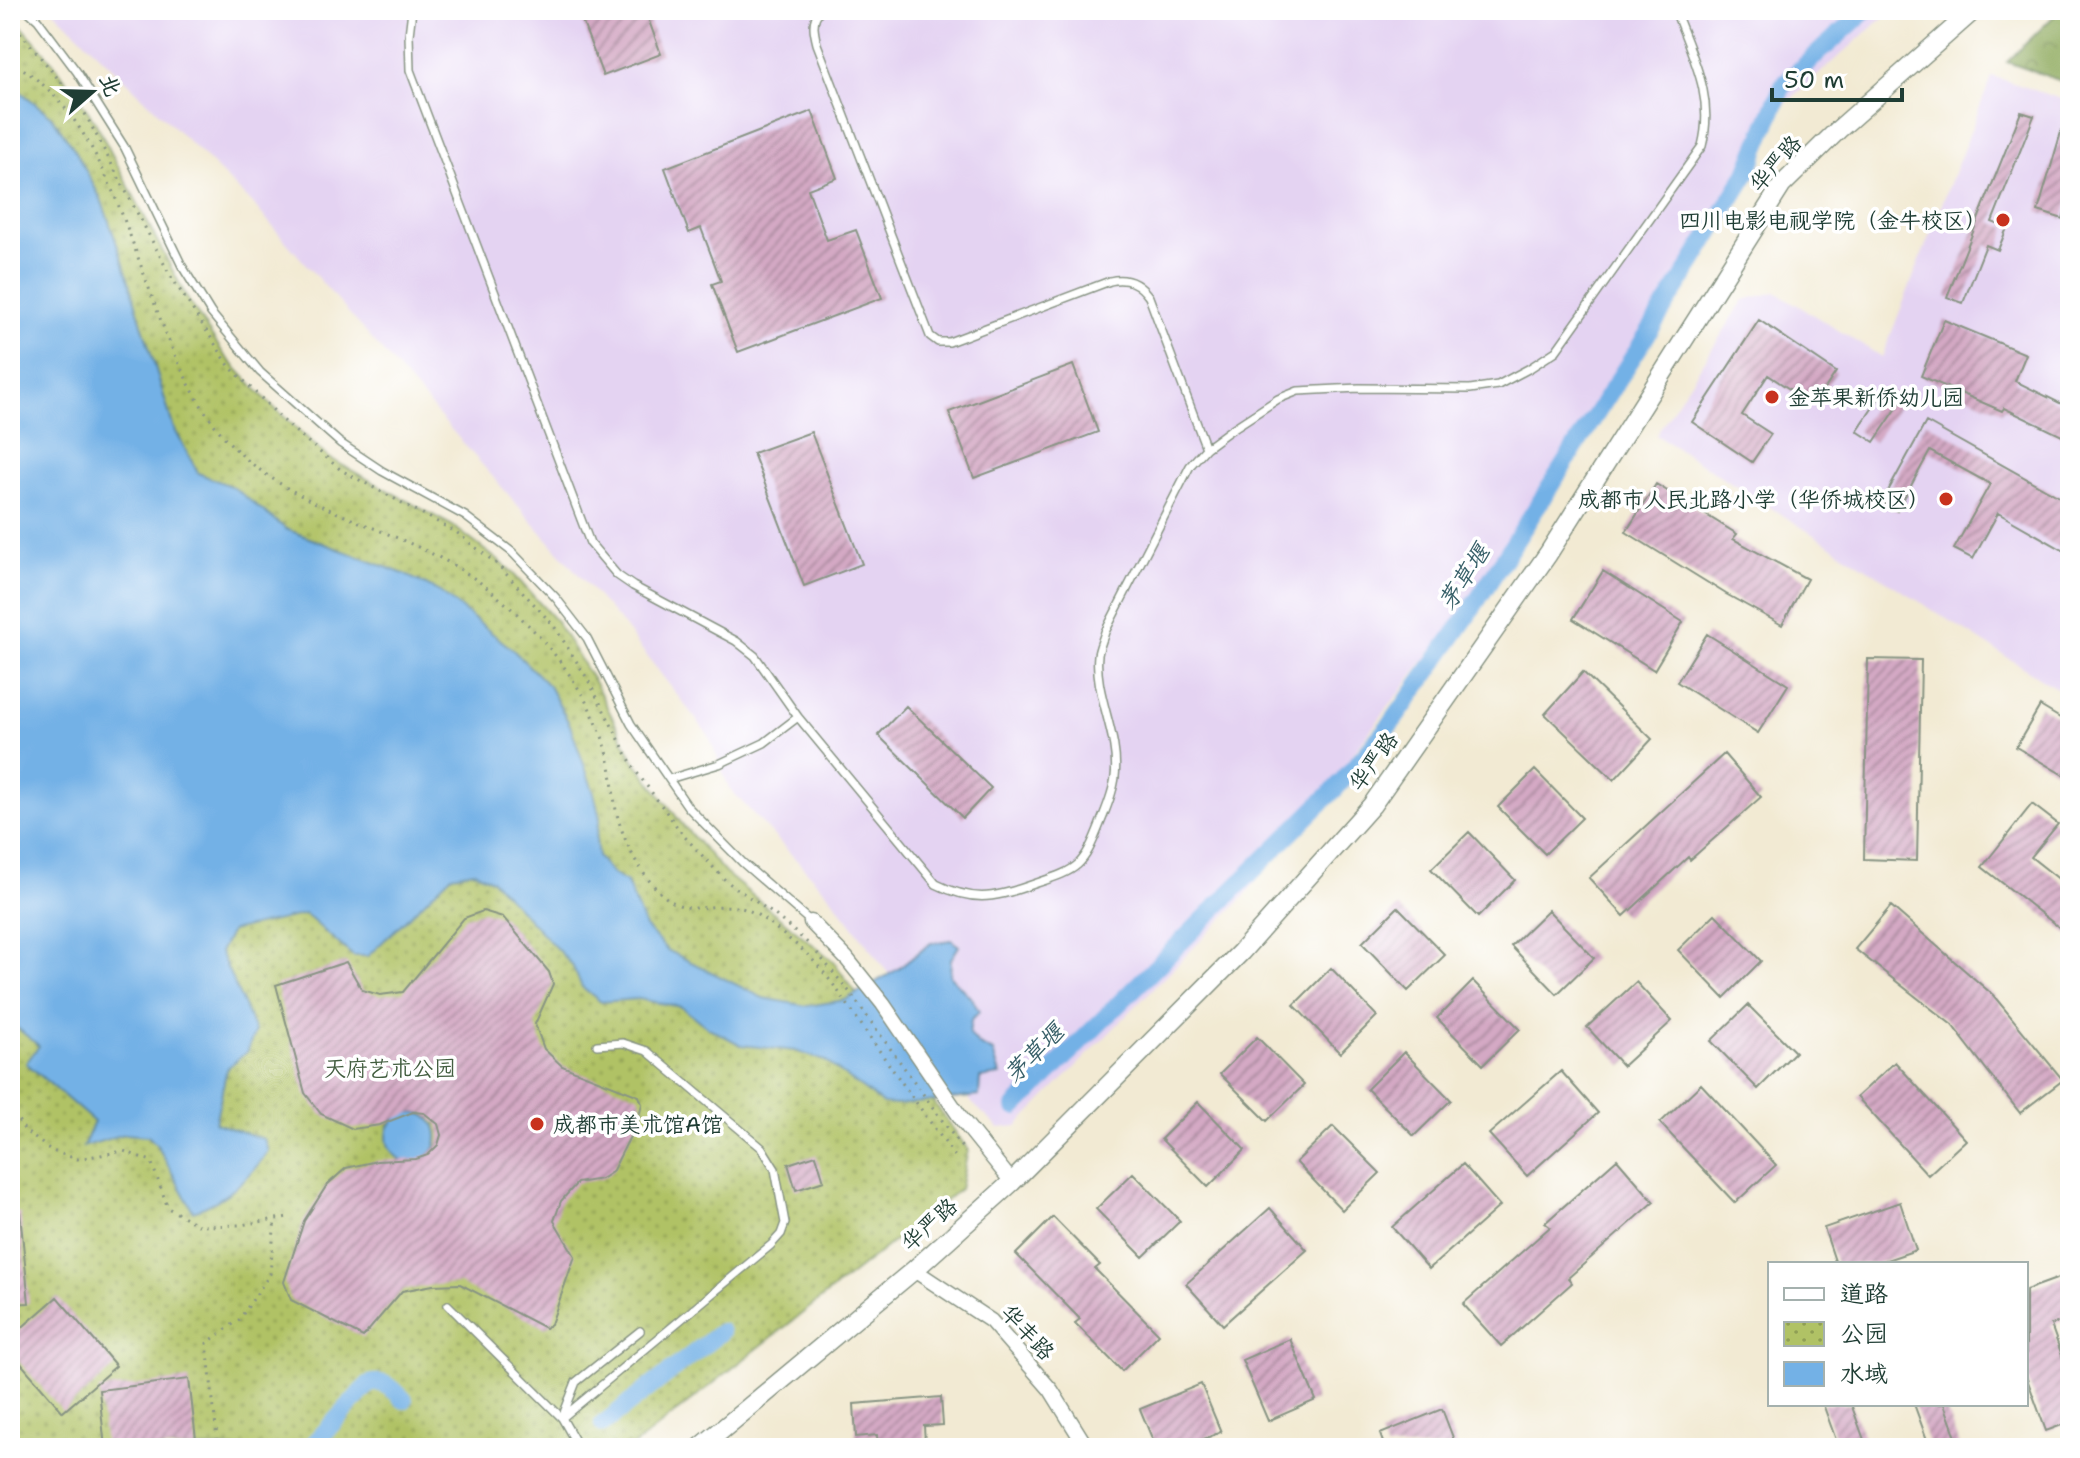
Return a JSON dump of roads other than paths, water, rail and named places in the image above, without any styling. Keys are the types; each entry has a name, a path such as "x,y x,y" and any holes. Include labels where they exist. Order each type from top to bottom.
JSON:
{"street":[{"name":"华严路","path":"700,1448 914,1270 1012,1182 1241,952 1372,805 1548,554 1782,185 1838,130 1974,10"},
{"path":"811,922 847,959 883,1004 963,1121 1012,1182"},
{"name":"华丰路","path":"914,1270 991,1321 1051,1390 1087,1448"},
{"path":"10,1440 17,1448"}],"lane":[{"path":"27,10 77,72 125,148 182,266 211,313 260,372 340,443 382,471 465,516 512,552 556,598 587,638 631,724 688,807 732,852 811,922"},
{"path":"412,10 410,70 590,543 617,575 736,641 755,656 798,717 936,884 956,894 980,898 1001,895 1076,869 1089,853 1110,800 1115,777 1115,750 1098,655 1105,632 1190,466 1206,448 1278,399 1298,391 1470,389 1498,385 1556,351 1702,146 1707,127 1705,90 1675,10"},
{"path":"820,10 813,30 817,44 930,336 938,342 949,342 1110,281 1120,279 1132,282 1142,287 1149,297 1206,448"},
{"path":"669,779 719,764 764,743 798,717"},
{"path":"562,1418 771,1245 781,1234 785,1223 775,1169 762,1148 647,1051 623,1043 597,1045"},
{"path":"448,1305 562,1418 579,1448"},
{"path":"562,1418 576,1382 640,1331"}],"water":[{"path":"10,83 52,117 75,150 101,199 173,426 198,473 233,487 286,529 404,574 440,592 512,649 549,686 570,725 594,793 600,818 596,839 598,857 611,873 627,883 645,927 667,950 763,998 807,1006 845,1000 898,969 931,943 951,940 959,946 951,959 950,976 973,1000 979,1012 971,1020 969,1034 979,1045 993,1052 1000,1075 980,1078 979,1096 883,1104 825,1061 795,1051 741,1045 707,1027 681,1007 638,999 601,1002 582,987 572,965 492,880 474,871 452,875 368,956 353,956 305,914 231,931 220,952 255,1031 247,1052 227,1068 215,1123 264,1139 268,1151 254,1170 225,1195 193,1211 157,1145 148,1136 124,1134 83,1147 94,1122 26,1063 39,1046 10,1022"},
{"path":"412,1112 430,1119 437,1137 430,1155 412,1162 394,1155 387,1137 394,1119"}],"waterway":[{"name":"茅草堰","path":"1015,1107 1337,787 1394,720 1468,615 1682,280 1747,173 1783,85 1866,10"},
{"name":"茅草堰","path":"603,1424 721,1332"},
{"name":"茅草堰","path":"310,1448 369,1384 384,1384 404,1400"}],"place":[{"name":"四川电影电视学院（金牛校区）","path":"2003,220"},
{"name":"金苹果新侨幼儿园","path":"1772,397"},
{"name":"成都市人民北路小学（华侨城校区）","path":"1946,499"},
{"name":"成都市美术馆A馆","path":"537,1124"}],"park label":[{"name":"天府艺术公园","path":"390,1068"}]}
